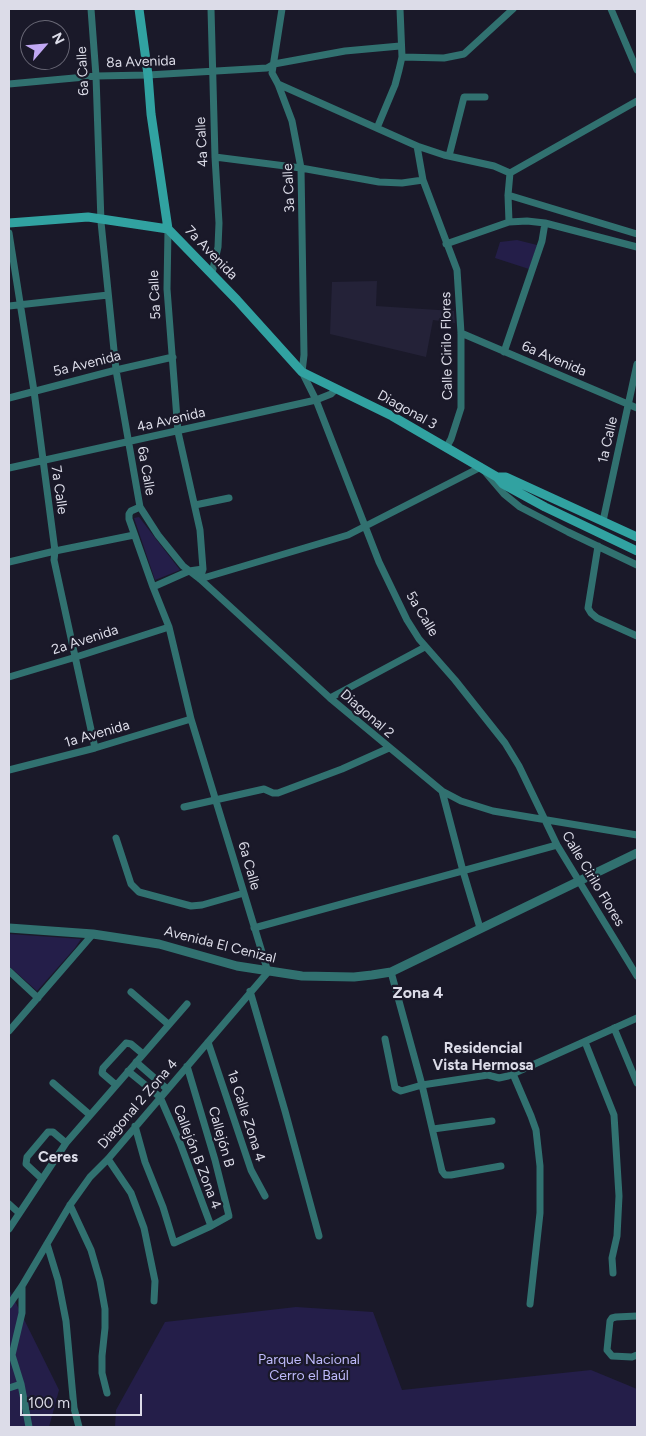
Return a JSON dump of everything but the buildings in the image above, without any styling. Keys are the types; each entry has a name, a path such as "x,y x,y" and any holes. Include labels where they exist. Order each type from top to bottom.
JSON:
{"main road":[{"name":"5a Calle","path":"139,9 151,114 168,229"},
{"name":"7a Avenida","path":"9,223 88,216 168,229 212,273 302,372"},
{"name":"Diagonal 3","path":"302,372 371,405 497,477"},
{"path":"497,477 506,477 637,537"},
{"path":"497,477 503,484 545,507 637,551"}],"street":[{"name":"6a Calle","path":"91,9 96,76 101,218 108,295 116,370 140,507 131,511 129,516 134,535 169,627 190,719 268,972"},
{"name":"4a Calle","path":"211,9 219,236 212,273"},
{"name":"3a Calle","path":"282,9 272,72 292,121 301,168 304,355 302,372"},
{"path":"377,128 395,85 402,57 400,46 400,9"},
{"path":"402,57 444,58 464,54 513,9"},
{"path":"611,9 637,70"},
{"name":"8a Avenida","path":"9,84 96,76 267,68 274,64 345,51 400,46"},
{"path":"278,84 417,146 510,172 637,101"},
{"path":"449,156 464,97 485,97"},
{"name":"Calle Cirilo Flores","path":"417,146 423,180 457,270 461,334 461,408 451,439 446,448"},
{"path":"215,157 301,168 379,182 402,183 423,180"},
{"path":"509,222 508,194 510,172"},
{"path":"508,194 637,234"},
{"path":"446,244 509,222 528,221 545,223 637,247"},
{"path":"504,352 542,241 545,223"},
{"name":"5a Calle","path":"168,229 167,289 178,432 200,530 203,569 200,579"},
{"name":"7a Calle","path":"9,232 22,304 34,391 55,551 54,560 95,748"},
{"path":"9,306 108,295"},
{"name":"6a Avenida","path":"461,334 637,408"},
{"name":"5a Avenida","path":"9,398 173,357"},
{"name":"1a Calle","path":"603,521 637,364"},
{"name":"5a Calle","path":"302,372 316,400 365,526 399,604 413,630 504,743 519,766 544,820"},
{"name":"4a Avenida","path":"9,468 129,443 316,400 336,389"},
{"path":"200,579 348,534 480,467 504,494 520,508 637,564"},
{"path":"195,505 229,498"},
{"name":"Diagonal 2","path":"140,507 158,535 183,566 200,579 330,698 442,792 477,807 637,835"},
{"path":"9,562 134,535"},
{"path":"598,546 588,608 590,613 637,636"},
{"path":"153,587 189,571 203,569"},
{"name":"2a Avenida","path":"9,677 169,627"},
{"path":"330,698 426,647"},
{"name":"1a Avenida","path":"9,770 95,748 190,719"},
{"path":"184,808 264,789 278,793 342,769 388,748"},
{"path":"442,792 480,928"},
{"name":"Calle Cirilo Flores","path":"544,820 578,882 637,976"},
{"path":"116,838 131,884 138,892 191,906 207,904 244,893"},
{"path":"254,928 557,845"},
{"name":"Avenida El Cenizal","path":"9,928 93,934 159,944 236,966 302,976 354,976 391,972 637,853"},
{"path":"9,1031 93,934"},
{"path":"9,971 38,998"},
{"name":"Diagonal 2 Zona 4","path":"9,1304 90,1177 108,1159 268,972"},
{"path":"391,972 422,1084 443,1174 451,1175 501,1166"},
{"path":"250,991 283,1102 319,1236"},
{"path":"132,992 168,1024"},
{"path":"9,1229 66,1143 187,1004"},
{"path":"385,1039 396,1090 403,1090 422,1084 488,1076 504,1078 637,1018"},
{"path":"614,1028 637,1083"},
{"name":"1a Calle Zona 4","path":"208,1042 251,1170 265,1196"},
{"path":"585,1042 614,1115 619,1196 612,1273"},
{"path":"116,1085 102,1073 108,1062 126,1043 131,1044 143,1054"},
{"path":"136,1062 167,1089"},
{"name":"Callejón B","path":"187,1066 215,1160 228,1216 211,1226"},
{"path":"128,1071 160,1097"},
{"path":"513,1074 532,1116 536,1130 540,1166 540,1213 530,1304"},
{"path":"53,1083 90,1115"},
{"name":"Callejón B Zona 4","path":"160,1097 180,1143 211,1226"},
{"path":"433,1129 492,1121"},
{"path":"135,1126 174,1244 211,1226"},
{"path":"42,1179 26,1164 27,1157 48,1132 53,1132 66,1143"},
{"path":"108,1159 131,1193 144,1228 154,1281 154,1301"},
{"path":"9,1204 19,1213"},
{"path":"70,1206 91,1250 100,1281 105,1309 102,1372 108,1393"},
{"path":"47,1244 58,1280 66,1321 74,1408 79,1427"},
{"path":"9,1364 22,1313 22,1286"},
{"path":"637,1316 616,1316 612,1318 610,1321 607,1350 612,1356 632,1357 637,1355"},
{"path":"12,1355 21,1384 29,1427"},
{"path":"9,1388 21,1384"}],"shaded area":[{"path":"377,281 376,306 454,311 455,323 433,320 426,357 330,334 332,282"}],"green space":[{"path":"517,240 537,245 529,269 495,258 500,242"},
{"path":"139,517 180,570 155,580 134,518"},
{"path":"9,934 81,939 37,991 9,966"},
{"path":"9,1289 59,1390 49,1427 9,1427"},
{"name":"Parque Nacional Cerro el Baúl","path":"296,1307 373,1312 402,1390 591,1370 637,1389 637,1427 115,1427 116,1410 165,1322"}],"district":[{"name":"Zona 4","path":"418,993"},
{"name":"Residencial Vista Hermosa","path":"483,1058"},
{"name":"Ceres","path":"58,1158"}]}
